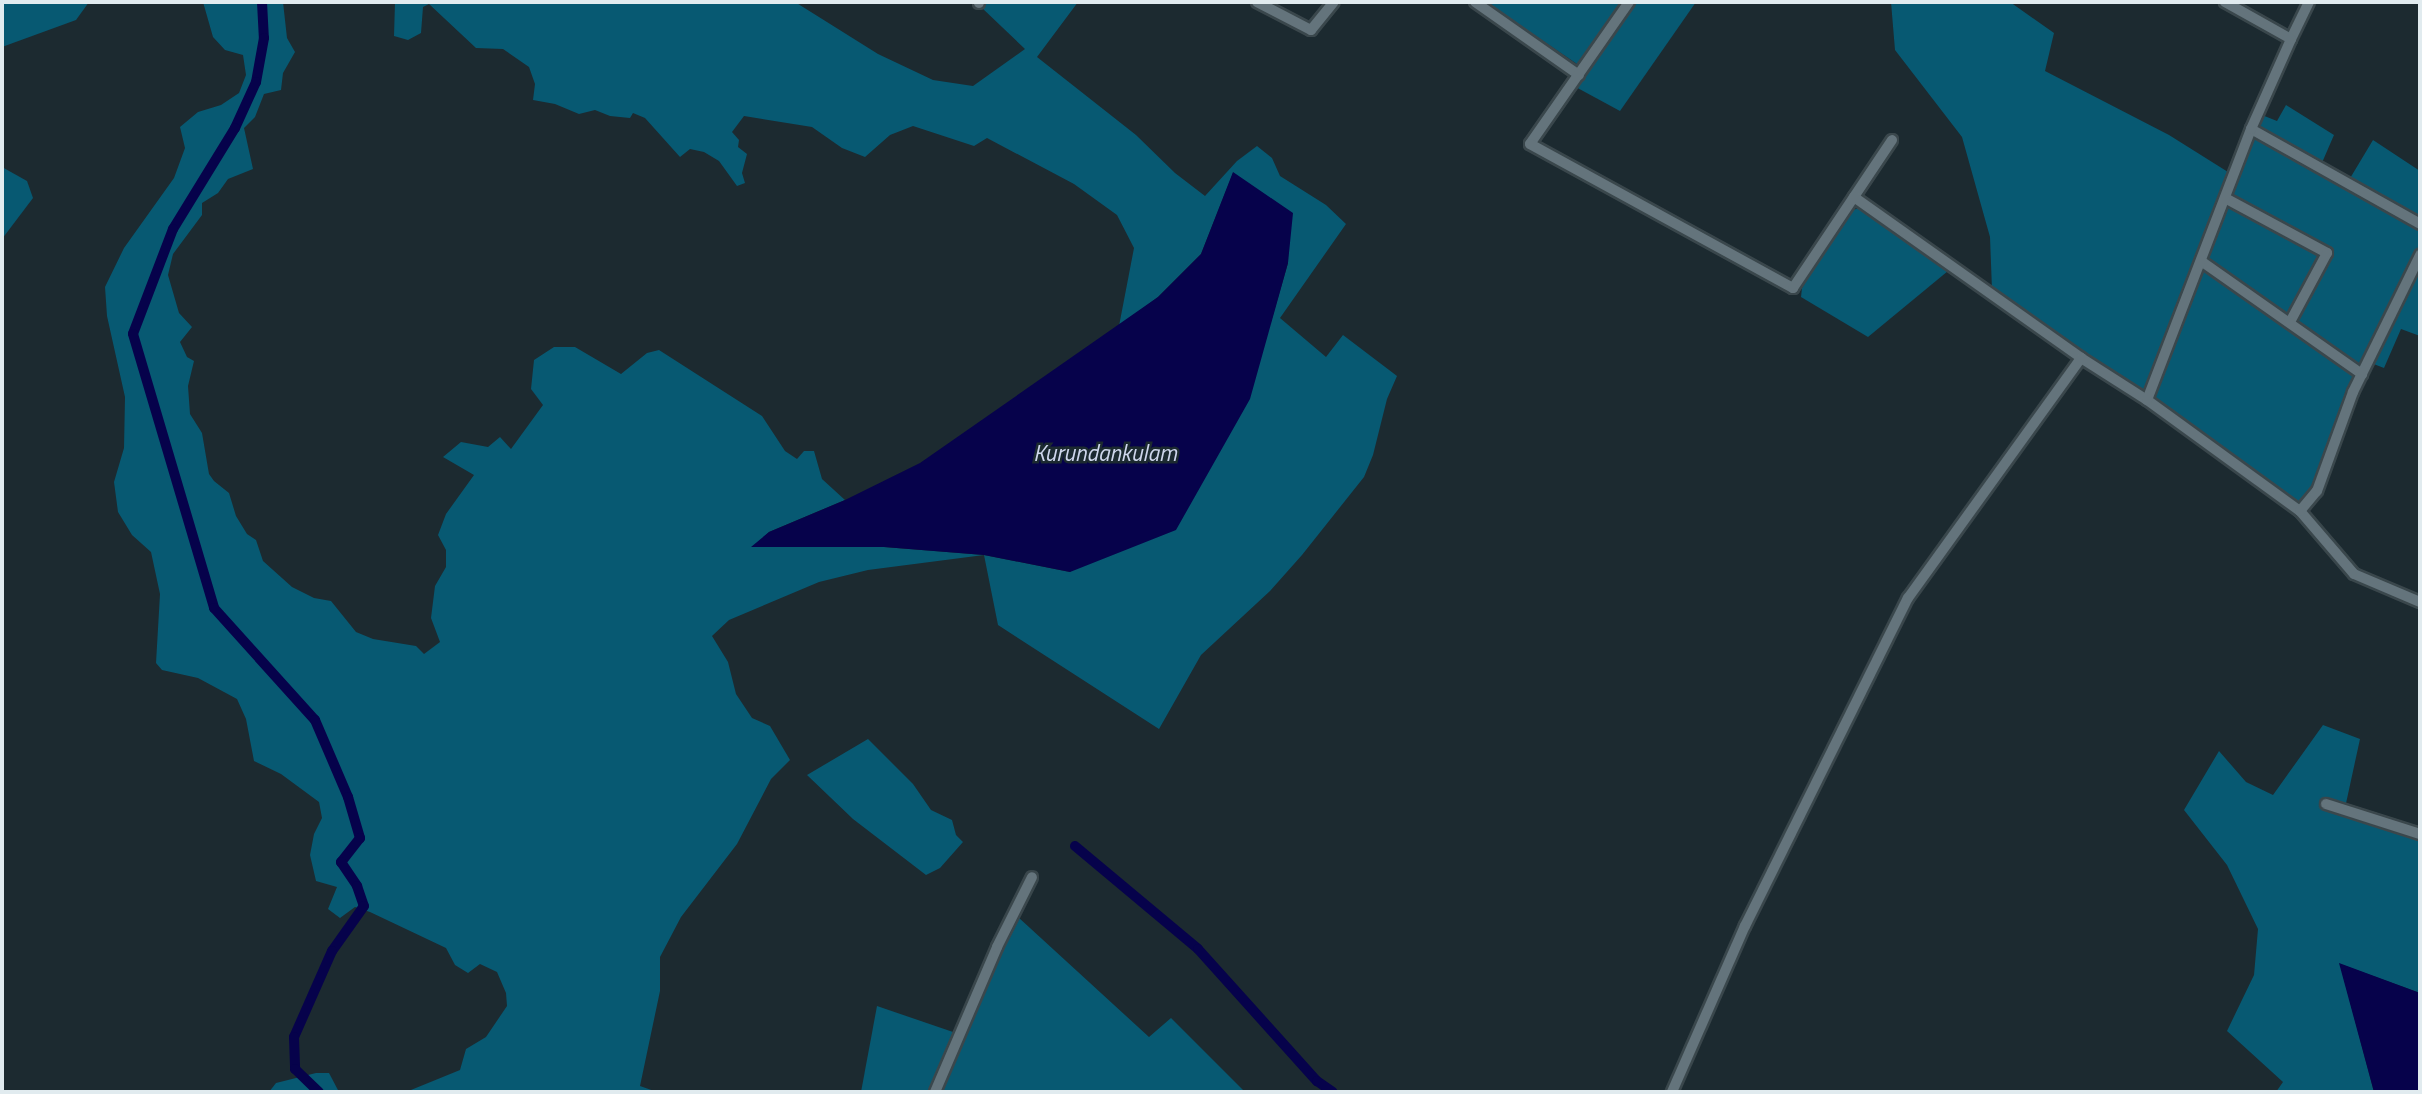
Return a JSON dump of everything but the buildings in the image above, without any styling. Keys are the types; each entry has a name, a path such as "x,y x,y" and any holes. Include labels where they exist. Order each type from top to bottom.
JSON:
{"street":[{"path":"1257,2 1311,30 1334,2"},
{"path":"1475,2 1579,75"},
{"path":"1629,2 1530,144 1793,288 1892,140"},
{"path":"2225,2 2291,39"},
{"path":"2147,400 2252,130 2309,2"},
{"path":"2252,130 2420,224"},
{"path":"1854,197 2081,358 2147,400 2300,511 2354,574 2420,602"},
{"path":"2225,198 2328,253 2290,323"},
{"path":"2300,511 2318,491 2362,374 2420,255"},
{"path":"2201,261 2362,374"},
{"path":"1672,1092 1745,926 1908,598 2081,358"},
{"path":"2326,804 2420,834"},
{"path":"935,1092 997,947 1032,877"}],"shaded area":[{"path":"2,2 89,2 76,20 2,47"},
{"path":"203,2 283,2 287,38 295,52 283,73 281,90 264,94 255,117 244,128 253,169 228,179 218,193 202,203 202,215 173,254 168,275 179,313 192,327 180,342 187,357 194,361 188,386 190,414 202,433 209,474 229,493 236,516 247,534 256,540 263,561 292,587 314,598 331,601 356,632 373,639 416,646 424,654 440,642 431,618 435,586 446,567 446,550 438,535 446,514 474,475 443,457 461,442 488,447 500,437 511,449 543,405 531,389 534,360 554,347 575,347 621,374 647,353 659,350 762,416 785,451 797,459 804,451 814,451 822,479 845,500 769,532 753,547 884,547 984,555 868,570 819,582 729,620 712,636 728,662 736,694 752,718 770,726 790,760 771,779 737,844 681,917 660,957 660,991 640,1086 657,1092 406,1092 460,1070 466,1049 486,1037 507,1006 506,993 497,972 480,964 468,973 455,965 446,948 370,912 355,907 340,918 328,909 337,887 316,881 310,855 314,834 322,818 319,802 281,774 254,761 246,719 237,699 198,678 162,670 156,663 160,594 151,552 132,535 118,512 114,482 124,448 125,397 107,316 105,287 124,248 174,178 185,148 180,127 198,112 221,105 239,93 246,75 243,55 225,50 213,37"},
{"path":"395,2 795,2 878,54 933,80 973,86 1025,49 981,7 984,2 1078,2 1037,57 1136,135 1175,173 1205,196 1237,161 1257,146 1272,158 1280,176 1326,205 1346,224 1280,318 1326,357 1343,335 1397,376 1387,399 1373,455 1364,477 1302,555 1270,591 1201,655 1159,729 998,625 984,555 1070,572 1271,322 1288,263 1233,173 1201,254 1158,297 1119,326 1134,248 1117,215 1074,184 987,138 974,146 913,126 890,135 865,157 842,148 812,127 744,116 732,132 739,140 738,147 747,154 742,173 745,183 737,186 719,161 704,152 690,149 680,157 645,118 633,113 630,118 610,116 595,110 579,114 555,104 533,100 535,84 529,67 503,49 476,48 429,4 423,7 421,33 408,40 394,36"},
{"path":"1486,2 1621,2 1577,64"},
{"path":"1634,2 1696,2 1620,111 1572,85"},
{"path":"1891,2 2010,2 2054,33 2045,71 2169,135 2228,172 2143,392 2103,369 1992,290 1990,237 1962,137 1895,50"},
{"path":"2286,105 2334,135 2321,165 2349,180 2373,140 2420,171 2420,336 2401,329 2384,368 2371,363 2355,396 2322,493 2306,513 2153,399 2252,135 2262,115 2277,121"},
{"path":"2,167 27,181 33,198 2,239"},
{"path":"1858,208 1948,271 1868,337 1801,297 1802,288 1849,212"},
{"path":"2323,725 2360,739 2345,808 2420,837 2420,993 2340,964 2374,1092 2276,1092 2283,1082 2227,1031 2254,975 2258,929 2227,865 2184,810 2219,751 2246,782 2273,795"},
{"path":"868,739 913,784 931,810 952,820 956,835 963,842 940,868 926,875 853,819 807,775"},
{"path":"1018,917 1149,1037 1171,1018 1245,1092 937,1092"},
{"path":"877,1006 953,1032 928,1092 861,1092"},
{"path":"316,1073 329,1073 339,1092 269,1092 276,1083"}],"water":[{"name":"Kurundankulam","path":"1233,172 1293,213 1288,263 1250,399 1176,530 1070,572 984,555 884,547 751,547 769,532 845,500 920,463 1158,297 1201,254"},
{"path":"2339,963 2420,993 2420,1092 2374,1092"}],"waterway":[{"path":"262,2 264,38 256,82 235,128 173,229 133,334 214,608 315,720 348,797 360,838 341,862 357,886 364,906 332,951 294,1037 295,1069 319,1092"},
{"path":"1075,846 1198,949 1317,1081 1333,1092"}]}
